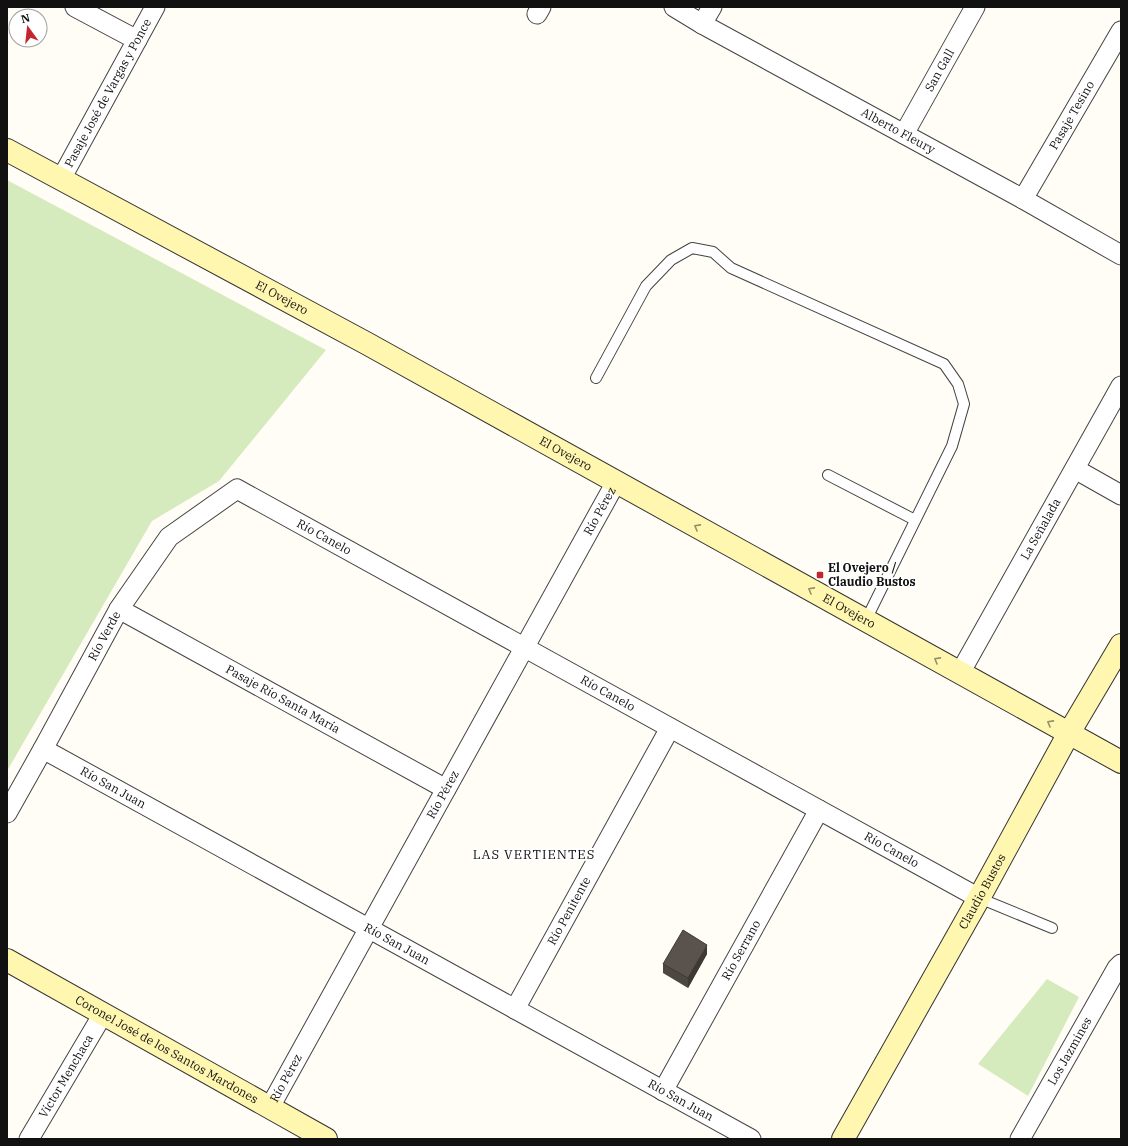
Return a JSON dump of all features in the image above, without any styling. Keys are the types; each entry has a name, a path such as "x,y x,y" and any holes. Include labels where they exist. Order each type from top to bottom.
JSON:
{"street":[{"path":"75,7 137,40"},
{"name":"Pasaje José de Vargas y Ponce","path":"61,178 155,7"},
{"name":"Alberto Fleury","path":"674,7 702,24 1023,199 1121,255"},
{"path":"702,24 712,7"},
{"name":"San Gall","path":"904,134 975,7"},
{"name":"Pasaje Tesino","path":"1023,199 1121,31"},
{"name":"El Ovejero","path":"7,150 366,342 1121,762"},
{"name":"La Señalada","path":"960,673 1121,386"},
{"path":"1075,469 1121,495"},
{"name":"Río Pérez","path":"270,1107 616,482"},
{"name":"Río Canelo","path":"237,490 979,898"},
{"name":"Río Verde","path":"7,813 119,609 169,537 237,490"},
{"name":"Pasaje Río Santa María","path":"119,609 446,789"},
{"name":"Claudio Bustos","path":"843,1139 979,898 1069,733 1121,645"},
{"name":"Río Penitente","path":"515,1009 670,728"},
{"name":"Río San Juan","path":"43,749 751,1139"},
{"name":"Río Serrano","path":"663,1091 819,810"},
{"name":"Coronel José de los Santos Mardones","path":"7,960 326,1139"},
{"name":"Los Jazmines","path":"1020,1139 1117,968 1121,964"},
{"name":"Víctor Menchaca","path":"29,1139 103,1014"}],"lane":[{"path":"596,378 646,286 671,260 692,248 713,252 732,268 944,364 958,384 964,404 952,446 866,620"},
{"path":"828,475 915,520"},
{"path":"979,898 1052,928"}],"green space":[{"path":"7,180 326,350 219,481 152,521 7,771"},
{"path":"1047,979 1079,997 1028,1096 978,1064"}],"building":[{"path":"683,930 707,945 688,978 663,964"}],"place":[{"name":"El Ovejero / Claudio Bustos","path":"820,575"}],"district":[{"name":"LAS VERTIENTES","path":"534,854"}]}
